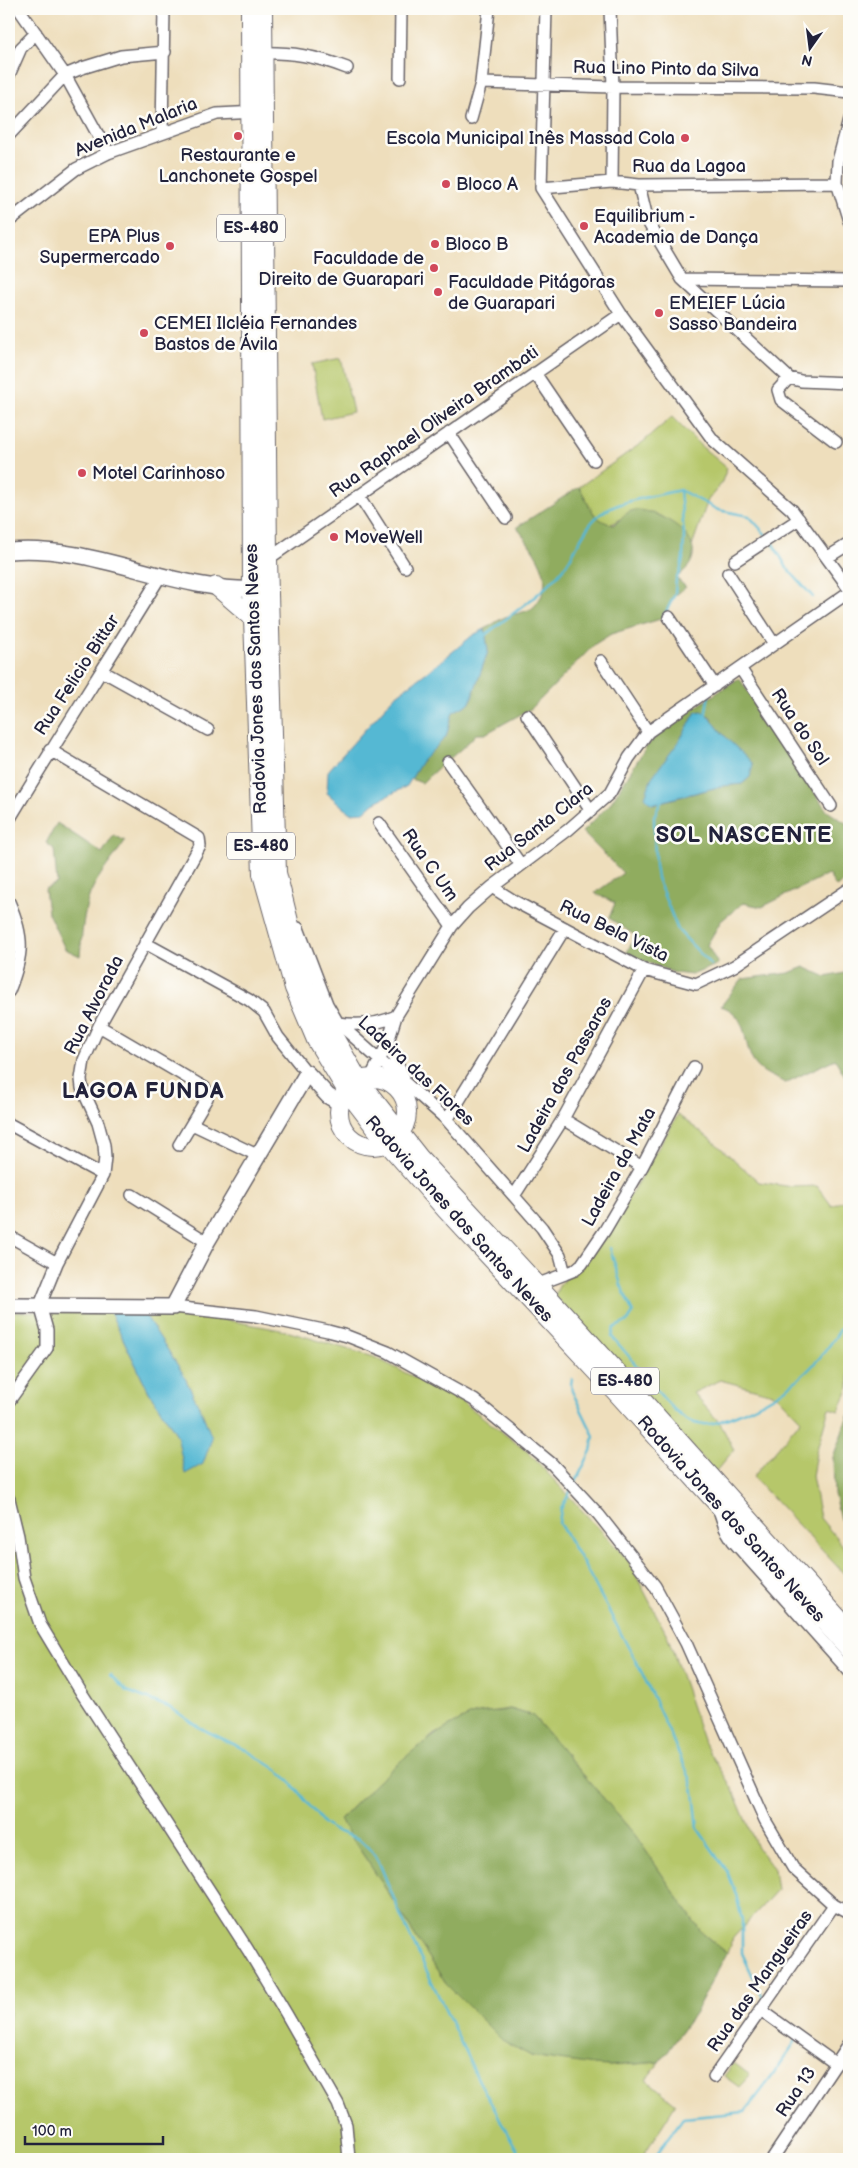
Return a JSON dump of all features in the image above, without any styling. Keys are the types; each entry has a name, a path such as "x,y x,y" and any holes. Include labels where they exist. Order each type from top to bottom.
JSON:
{"main road":[{"name":"Rodovia Jones dos Santos Neves","path":"250,9 256,53 262,578 277,873 305,986 354,1088"},
{"name":"Rodovia Jones dos Santos Neves","path":"256,53 263,9"},
{"name":"Rodovia Jones dos Santos Neves","path":"258,287 262,578 254,618 262,874 294,988 316,1040 393,1138 444,1209 715,1501 849,1649"},
{"path":"216,586 254,618"},
{"path":"385,1081 404,1089 407,1111 406,1121 393,1138 378,1146 367,1146 350,1138 340,1122 354,1088 385,1081"},
{"name":"Rodovia Jones dos Santos Neves","path":"393,1138 419,1157 849,1630"}],"street":[{"path":"19,9 65,75 108,154"},
{"path":"162,133 165,52 164,9"},
{"path":"400,9 400,78"},
{"path":"471,119 481,83 489,9"},
{"path":"546,9 541,188 621,314 713,440 792,510 849,588"},
{"path":"610,9 613,87 612,182"},
{"path":"9,75 21,48 36,34"},
{"path":"9,135 65,75 121,56 165,52"},
{"path":"256,53 292,52 347,68"},
{"name":"Rua Lino Pinto da Silva","path":"481,83 613,87 814,88 849,92"},
{"name":"Avenida Malaria","path":"9,220 76,169 108,154 217,114 257,112"},
{"path":"849,120 838,162 837,183 849,222"},
{"name":"Rua da Lagoa","path":"541,188 612,182 639,185 837,183"},
{"path":"639,185 648,222 682,279 789,378 801,381 849,383"},
{"path":"682,279 849,281"},
{"name":"Rua Raphael Oliveira Brambati","path":"262,578 360,495 621,314"},
{"path":"535,374 594,460"},
{"path":"789,378 778,390 781,400 836,442"},
{"path":"449,433 506,518"},
{"path":"360,495 405,566"},
{"path":"736,561 799,519"},
{"path":"828,557 849,544"},
{"path":"9,551 58,553 91,558 216,586 262,578"},
{"path":"728,573 774,644"},
{"name":"Rua Felicio Bittar","path":"9,820 50,750 102,671 161,575"},
{"name":"Rua Santa Clara","path":"354,1088 379,1059 387,1045 396,1016 452,926 468,908 492,887 591,811 610,793 629,758 648,732 849,592"},
{"path":"669,618 715,686"},
{"path":"601,661 648,732"},
{"name":"Rua do Sol","path":"740,668 831,806"},
{"path":"102,671 208,730"},
{"path":"526,715 591,811"},
{"name":"Rua Alvorada","path":"40,1305 57,1263 103,1175 105,1157 102,1134 80,1079 84,1060 99,1026 200,846 200,838 50,750"},
{"path":"448,762 521,865"},
{"name":"Rua C Um","path":"379,823 452,926"},
{"name":"Ladeira das Flores","path":"277,873 327,1004 338,1024 379,1059 404,1089 447,1120 542,1228 557,1250 565,1274"},
{"name":"Rua Bela Vista","path":"492,887 644,970 696,984 734,966 849,889"},
{"path":"9,902 22,944 19,965 9,991"},
{"path":"447,1120 565,928"},
{"path":"145,943 249,1000 264,1012 278,1037 328,1096 354,1088"},
{"name":"Ladeira dos Passaros","path":"514,1196 563,1119 644,970"},
{"path":"338,1024 371,1025 396,1016"},
{"path":"99,1026 205,1088 207,1098 178,1146"},
{"path":"387,1045 404,1089"},
{"name":"Ladeira da Mata","path":"565,1274 578,1268 591,1251 642,1166 694,1068"},
{"path":"173,1306 207,1242 307,1073"},
{"path":"563,1119 642,1166"},
{"path":"9,1124 103,1175"},
{"path":"192,1124 259,1156"},
{"path":"132,1195 207,1242"},
{"path":"9,1236 57,1263"},
{"path":"536,1285 565,1274"},
{"path":"9,1401 48,1348 47,1330 40,1305"},
{"path":"9,1306 173,1306 256,1316 347,1336 388,1352 474,1400 552,1464 599,1515 655,1586 686,1643 757,1804 778,1845 793,1868 834,1905 849,1913"},
{"path":"9,1499 18,1536 24,1578 40,1624 81,1692 248,1950 310,2054 338,2104 346,2125 349,2159"},
{"path":"715,1501 725,1528 733,1541 849,1671"},
{"name":"Rua das Mangueiras","path":"714,2077 834,1905"},
{"path":"761,2010 836,2064"},
{"name":"Rua 13","path":"772,2159 849,2044"}],"green space":[{"path":"341,358 353,412 322,419 312,364"},
{"path":"672,417 701,446 727,468 721,484 708,500 692,546 684,533 624,515 616,522 609,524 602,522 592,510 579,487 643,442"},
{"path":"579,487 595,515 605,522 613,525 628,512 635,510 645,511 667,519 686,534 693,554 689,566 676,578 686,587 672,598 664,618 611,634 595,644 532,708 485,734 476,734 464,747 422,783 411,779 422,761 446,737 453,712 470,703 488,651 485,629 505,617 531,609 541,597 545,578 543,569 534,551 517,527"},
{"path":"739,678 827,811 849,825 849,878 836,887 828,874 762,907 743,903 721,921 707,945 718,964 692,975 675,973 626,954 636,936 609,918 615,903 595,893 623,873 582,832 610,804 646,747 663,729","holes":["696,712 710,716 750,777 742,784 722,786 653,804 678,743"]},
{"path":"57,823 102,853 114,835 125,841 102,873 90,894 84,916 80,956 65,949 48,913 45,889 57,883 54,849 46,843"},
{"path":"804,967 826,977 849,972 849,1083 835,1059 785,1083 767,1074 753,1061 741,1022 730,1010 721,1006 742,979 789,973"},
{"path":"678,1115 713,1141 759,1182 793,1187 817,1186 832,1206 849,1198 849,1387 839,1411 829,1408 816,1453 812,1476 820,1518 849,1553 849,1579 753,1477 801,1420 777,1395 720,1380 693,1393 720,1423 734,1450 715,1472 555,1296 559,1286 614,1222"},
{"path":"109,1310 149,1392 177,1435 203,1415 182,1372 142,1310 184,1312 286,1331 374,1357 463,1402 529,1453 628,1560 668,1637 704,1743 732,1788 757,1847 774,1869 777,1890 733,1938 727,1953 702,1933 635,1835 533,1716 510,1709 474,1714 432,1736 354,1805 340,1820 446,1984 531,2056 609,2066 660,2062 646,2079 676,2104 641,2159 9,2159 9,1312"},
{"path":"849,1414 849,1530 840,1519 834,1494 833,1457"},
{"path":"510,1709 533,1716 635,1835 702,1933 727,1953 695,2012 660,2062 609,2066 593,2065 531,2056 502,2040 446,1984 340,1820 385,1775 435,1735 476,1713"},
{"path":"734,2063 750,2075 739,2087 724,2076"}],"water":[{"path":"485,629 488,651 470,703 453,712 446,737 422,761 407,786 374,803 364,812 350,813 327,793 328,771 394,697 473,635"},
{"path":"702,711 709,716 727,739 753,764 750,777 742,784 722,786 652,804 645,797 652,777 678,743 696,712"},
{"path":"109,1310 142,1310 182,1372 203,1415 212,1438 203,1464 185,1474 177,1435 149,1392"}],"waterway":[{"path":"664,616 675,594 676,579 680,572 683,558 684,534 680,490"},
{"path":"483,637 545,588 563,569 586,530 598,516 621,504 680,490 718,510 749,516 767,536"},
{"path":"772,542 787,568 813,597"},
{"path":"705,717 709,693"},
{"path":"662,800 654,816 657,878 678,930 711,965"},
{"path":"610,1248 621,1285 633,1313 628,1321 614,1328 612,1337 674,1409 680,1415 695,1423 707,1424 724,1420 755,1407 787,1387 814,1364 826,1350 848,1316"},
{"path":"572,1379 572,1391 594,1436 591,1451 575,1483"},
{"path":"571,1490 561,1509 559,1523 586,1568 642,1673 690,1778 694,1792 698,1829 727,1871 736,1894 742,1920 742,1953 764,2000"},
{"path":"110,1675 127,1691 171,1708 200,1728 246,1750 279,1771 293,1785 324,1824 333,1830 359,1839 372,1851 479,2081 522,2159"},
{"path":"653,2159 683,2118 745,2112 797,2039"}],"place":[{"name":"Restaurante e Lanchonete Gospel","path":"238,136"},
{"name":"Escola Municipal Inês Massad Cola","path":"685,138"},
{"name":"Bloco A","path":"446,184"},
{"name":"Equilibrium - Academia de Dança","path":"584,226"},
{"name":"Bloco B","path":"435,244"},
{"name":"EPA Plus Supermercado","path":"170,246"},
{"name":"Faculdade de Direito de Guarapari","path":"434,268"},
{"name":"Faculdade Pitágoras de Guarapari","path":"438,292"},
{"name":"EMEIEF Lúcia Sasso Bandeira","path":"659,313"},
{"name":"CEMEI Ilcléia Fernandes Bastos de Ávila","path":"144,333"},
{"name":"Motel Carinhoso","path":"82,473"},
{"name":"MoveWell","path":"334,537"}],"district":[{"name":"SOL NASCENTE","path":"744,835"},
{"name":"LAGOA FUNDA","path":"143,1091"}]}
